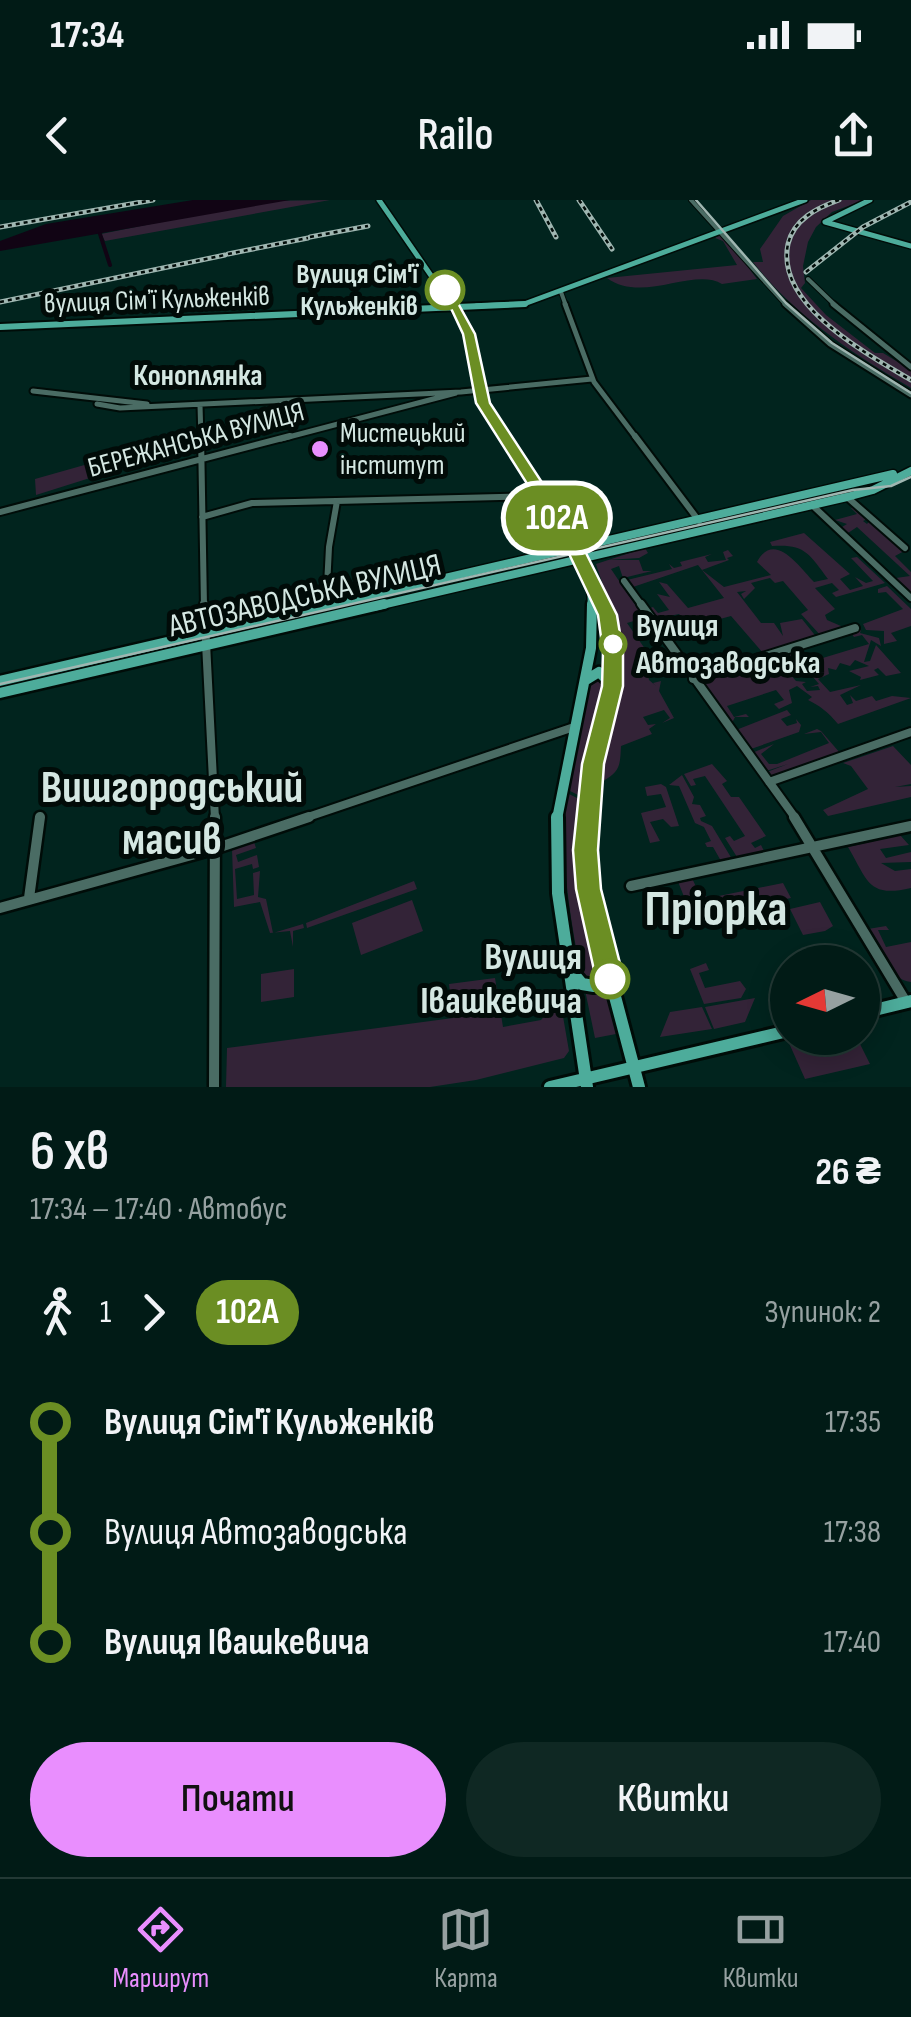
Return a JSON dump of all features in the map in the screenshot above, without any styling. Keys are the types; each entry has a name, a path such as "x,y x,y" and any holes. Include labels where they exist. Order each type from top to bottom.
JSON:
{"main road":[{"path":"381,200 469,334 478,390 578,553 603,603 611,630 612,686 593,764 586,838 588,889 639,1087"},
{"path":"732,226 805,200"},
{"path":"825,222 870,200"},
{"path":"825,222 911,246"},
{"name":"вулиця Сімʼї Кульженків","path":"0,327 518,304 560,292 732,226"},
{"name":"АВТОЗАВОДСЬКА ВУЛИЦЯ","path":"0,681 205,639 578,553 876,481 911,468"},
{"name":"АВТОЗАВОДСЬКА ВУЛИЦЯ","path":"0,694 326,606 846,497 878,488 911,468"},
{"path":"587,1083 556,848 559,787 586,680 594,620 590,580"},
{"path":"586,680 599,672 612,686"},
{"path":"571,971 582,984 594,986 604,977 607,966"},
{"path":"880,1009 908,1002"},
{"path":"550,1087 587,1083 770,1034"}],"street":[{"path":"691,200 784,303 830,344 911,395"},
{"path":"808,279 809,284 911,367"},
{"path":"560,292 592,379 699,521"},
{"path":"97,404 120,408 460,392 592,379"},
{"path":"33,391 166,406"},
{"name":"БЕРЕЖАНСЬКА ВУЛИЦЯ","path":"0,512 460,392"},
{"path":"348,396 348,421"},
{"path":"200,405 205,639 217,848 214,1087"},
{"path":"202,517 252,503 544,496"},
{"path":"846,497 904,548"},
{"path":"326,606 329,547 337,501"},
{"path":"812,505 911,598"},
{"path":"624,580 815,846 908,1002"},
{"path":"693,679 855,628"},
{"path":"0,908 217,848 574,727"},
{"path":"769,782 911,732"},
{"path":"29,898 40,817"},
{"path":"631,886 911,826"}],"shaded area":[{"path":"193,200 290,200 0,251 0,241 46,224"},
{"path":"330,200 105,241 101,234 266,201"},
{"path":"811,200 864,200 832,212 816,227 808,242 803,266 805,283 801,288 826,315 875,353 883,353 911,370 911,388 826,332 788,300 753,262 763,262 760,249 783,216"},
{"path":"722,233 757,279 722,284 697,280 636,288 607,278 737,265 723,241 715,238"},
{"path":"95,462 111,464 109,472 36,495 35,479"},
{"path":"856,506 869,518 863,521 867,524 871,519 906,550 895,556 911,572 911,592 896,578 910,576 857,527 848,533 842,527 847,524 835,520 857,514 851,508"},
{"path":"804,533 850,574 840,579 850,590 863,586 855,577 866,583 873,581 851,558 857,557 885,583 836,597 832,593 839,590 832,583 815,588 835,609 825,615 827,620 848,629 821,636 801,614 808,610 783,581 775,583 770,578 751,583 755,588 744,599 741,594 746,591 737,592 761,623 774,623 783,636 780,623 802,619 818,639 795,647 792,644 763,653 731,616 691,627 679,614 656,619 648,609 653,607 658,613 669,610 657,594 670,597 659,582 667,584 688,608 724,598 698,565 633,587 627,580 672,569 669,564 674,568 682,566 680,562 712,554 705,557 708,562 726,560 723,552 728,550 733,556 729,560 702,570 724,587 771,575 757,562 771,549 794,560 814,582 828,579 799,548 772,546 770,542"},
{"path":"645,548 648,553 639,558 609,560"},
{"path":"639,560 643,571 652,571 623,578 619,566 611,569 644,618 627,623 650,656 665,653 664,648 670,657 647,664 661,664 657,666 659,670 648,675 649,680 656,686 653,683 661,681 659,691 674,718 662,723 670,718 664,710 643,717 648,725 656,724 649,729 652,734 621,746 618,766 603,781 623,674 616,626 596,564"},
{"path":"887,586 911,609 911,626 891,633 897,641 884,644 884,631 866,630 863,624 903,609 886,592 878,593 878,589"},
{"path":"861,630 860,633 879,638 881,646 871,640 864,662 870,661 876,645 901,673 886,676 878,668 874,670 879,675 860,680 849,671 869,666 855,660 850,666 840,663 836,670 828,668 829,674 818,679 830,692 861,685 840,695 847,705 853,703 850,695 856,701 872,696 876,701 892,696 911,698 838,724 797,686 789,690 792,703 779,709 774,704 784,700 776,690 727,706 734,717 746,714 749,717 735,717 732,723 703,685 706,679 775,657 796,681 806,682 802,684 807,691 820,690 818,686 810,687 819,684 812,676 805,678 798,671 793,672 779,656 792,653 794,656 785,658 793,667 869,644 862,635 854,637 851,633"},
{"path":"597,676 607,687 582,797 566,789 592,679"},
{"path":"787,710 791,715 781,719 787,726 797,723 796,719 801,725 799,732 751,749 736,730"},
{"path":"821,731 840,753 771,778 767,772 788,764 766,771 752,753 774,744 761,754 769,764 777,764 829,743 821,732 804,734"},
{"path":"893,746 911,765 911,784 895,787 911,786 911,797 828,816 823,810 868,789 851,766 843,763"},
{"path":"712,764 727,781 722,784 731,797 739,797 766,836 751,843 755,848 761,845 765,853 737,857 725,838 730,836 734,841 745,836 705,776 693,779 696,785 691,786 684,774"},
{"path":"682,775 694,797 692,804 700,805 706,816 701,821 712,826 732,859 721,861 713,847 707,847 705,843 711,841 704,827 695,823 679,786 669,785"},
{"path":"645,787 666,787 679,826 671,827 663,819 650,822 660,841 650,843 641,813 666,807 661,794 647,796"},
{"path":"565,792 581,800 582,888 600,968 592,979 581,974 569,906"},
{"path":"900,835 909,845 880,849 886,858 911,852 911,862 881,863 895,871 911,869 911,888 877,888 865,878 848,847"},
{"path":"254,842 256,848 236,855 238,862 257,855 259,867 253,869 252,864 235,869 237,899 254,895 253,873 260,871 258,897 266,899 273,933 260,902 234,907 232,849"},
{"path":"691,876 698,891 709,898 783,883 791,898 786,899 789,905 679,929 673,917 677,916 681,925 694,922 677,879"},
{"path":"414,881 417,889 307,928 306,923"},
{"path":"412,900 423,931 361,955 352,923"},
{"path":"820,902 833,926 803,935 790,909"},
{"path":"303,924 304,928 293,931 293,947 290,931 275,933"},
{"path":"886,926 889,930 878,930 886,947 911,942 911,982 890,969 868,929"},
{"path":"706,963 709,970 699,973 705,988 740,981 746,989 741,998 704,1004 690,969"},
{"path":"294,969 294,997 261,1002 261,974"},
{"path":"495,978 503,1027 541,1020 560,999 569,1051 564,1058 430,1087 226,1087 227,1048 453,1018 449,984"},
{"path":"604,985 616,1034 595,1038 585,990 599,990"},
{"path":"755,998 745,1022 714,1029 705,1007"},
{"path":"702,1007 712,1029 660,1037 670,1012"},
{"path":"794,1055 866,1055 870,1064 805,1079"}],"waterway":[{"name":"Коноплянка","path":"100,234 110,265"}],"tram line":[{"path":"696,200 786,303 832,343 911,393"},
{"path":"0,684 853,490 891,486 911,477"}],"railway":[{"path":"0,227 153,200"},
{"path":"536,200 556,237"},
{"path":"579,200 612,249"},
{"path":"839,200 808,216 791,235 788,266 796,287 810,307 849,342 911,380"},
{"path":"806,272 863,227 911,202"},
{"path":"310,237 368,226"},
{"path":"228,254 308,238"},
{"path":"0,302 225,255"}],"bus line":[{"name":"102А","path":"445,290 469,334 483,403 571,539 608,615 612,686 593,764 586,850 588,889 610,979"}],"place":[{"name":"Вулиця Сім'ї Кульженків","path":"445,290"},
{"name":"Мистецький інститут","path":"320,449"},
{"name":"Вулиця Автозаводська","path":"613,644"},
{"name":"Вулиця Івашкевича","path":"610,979"}],"district":[{"name":"Коноплянка","path":"198,376"},
{"name":"Вишгородський масив","path":"172,814"},
{"name":"Пріорка","path":"716,910"}]}
